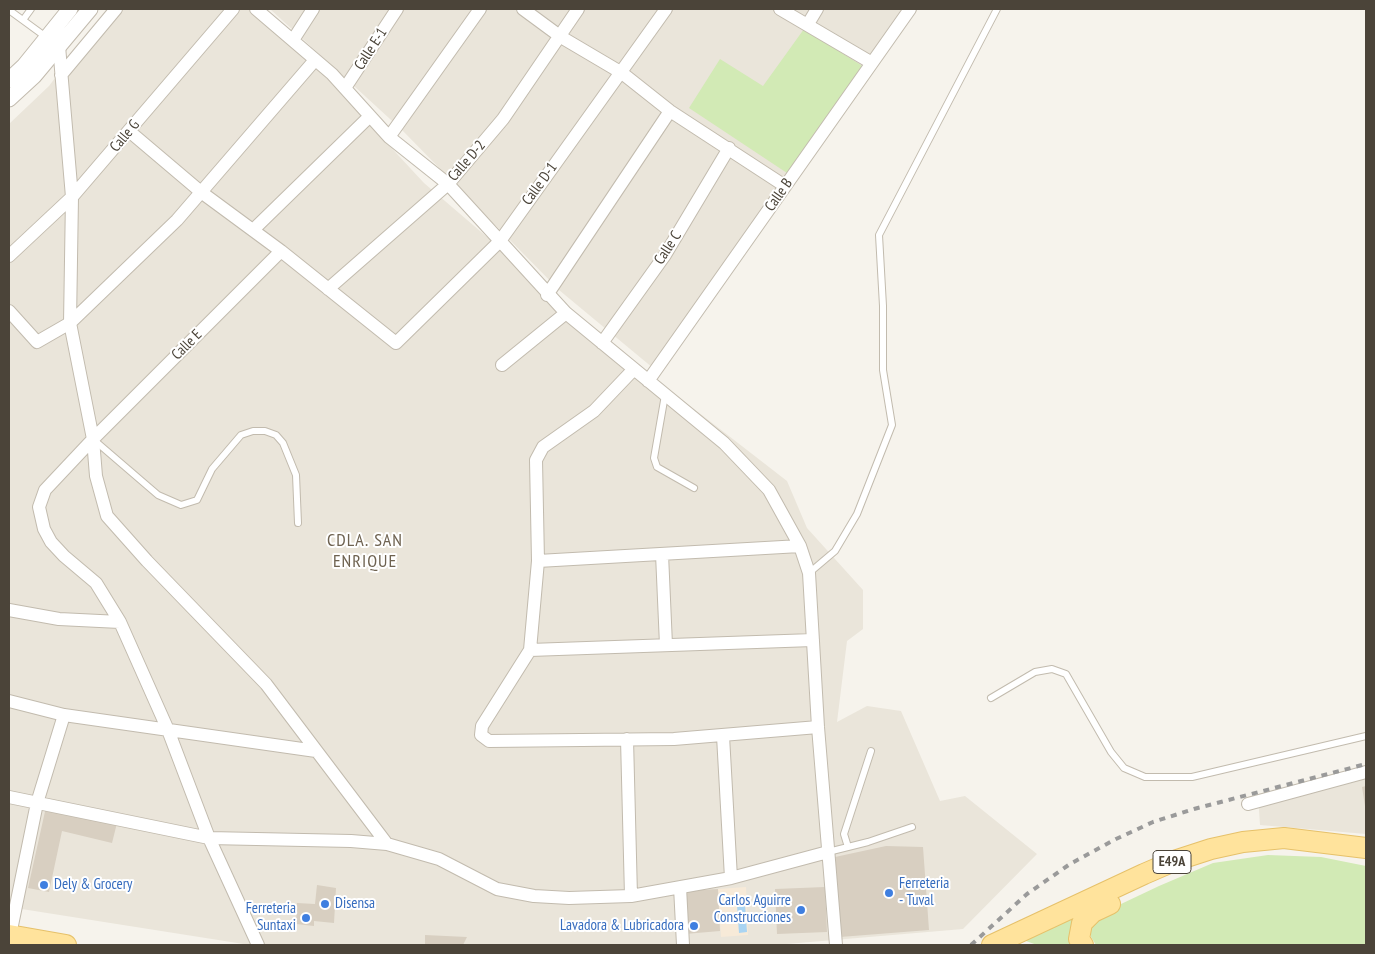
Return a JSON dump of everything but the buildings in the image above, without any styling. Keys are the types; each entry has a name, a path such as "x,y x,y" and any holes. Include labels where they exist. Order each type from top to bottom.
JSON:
{"main road":[{"name":"E49A","path":"992,945 1165,866 1211,849 1243,842 1284,838 1366,848"},
{"path":"1083,945 1079,938 1082,923 1093,912 1150,885 1160,877 1165,866"},
{"path":"9,935 65,945"}],"street":[{"path":"9,99 34,76 70,9"},
{"path":"9,80 90,9"},
{"path":"61,75 116,9"},
{"name":"Calle G","path":"9,256 72,197 233,9"},
{"path":"256,9 345,88 389,138 448,184 500,240 547,295 566,313 724,443 769,490 800,546 809,572 818,727 836,945"},
{"path":"293,40 313,9"},
{"name":"Calle E-1","path":"345,88 397,9"},
{"path":"389,138 480,9"},
{"path":"523,9 561,37 622,73 670,111 785,186"},
{"name":"Calle D-2","path":"328,289 448,184 503,119 561,37 578,9"},
{"name":"Calle D-1","path":"328,289 396,343 500,240 622,73 666,9"},
{"path":"780,9 872,63"},
{"path":"808,24 818,9"},
{"name":"Calle B","path":"648,381 910,9"},
{"path":"53,42 61,75 72,197 70,323 93,439 96,476 107,516 147,561 266,684 387,844"},
{"path":"9,311 37,342 70,323 177,220 315,60"},
{"path":"547,295 670,111"},
{"path":"254,230 370,116"},
{"path":"129,131 201,192 282,251 328,289"},
{"name":"Calle C","path":"602,343 665,254 729,148"},
{"name":"Calle E","path":"258,945 209,838 168,730 120,622 96,583 64,556 51,542 40,515 39,507 44,490 282,251"},
{"path":"502,365 566,313"},
{"path":"634,369 605,402 543,447 536,460 538,561 530,650 482,726 481,735 489,741 723,736 818,727"},
{"path":"538,561 800,546"},
{"path":"662,554 666,645"},
{"path":"9,610 59,619 120,622"},
{"path":"530,650 813,640"},
{"path":"9,701 64,715 316,751"},
{"path":"9,935 37,803 64,715"},
{"path":"723,736 731,878"},
{"path":"627,738 630,896"},
{"path":"1248,804 1366,772"},
{"path":"9,797 209,838 351,841 387,844 438,859 497,889 512,893 569,898 630,896 731,878 828,852"},
{"path":"680,887 683,945"}],"lane":[{"path":"23,20 31,9"},
{"path":"809,572 835,551 857,514 892,426 883,370 884,306 879,235 996,9"},
{"path":"9,10 53,42"},
{"path":"666,395 654,458 657,466 694,488"},
{"path":"93,439 158,495 181,505 197,500 212,470 241,435 253,431 265,431 276,435 283,443 296,475 298,522"},
{"path":"991,698 1035,672 1052,669 1066,674 1111,752 1124,768 1145,777 1192,777 1366,736"},
{"path":"848,847 844,834 871,751"},
{"path":"828,852 912,827"}],"shaded area":[{"name":"CDLA. SAN ENRIQUE","path":"107,9 248,9 320,71 424,183 627,357 787,481 807,528 863,590 863,629 847,641 837,722 867,706 901,711 940,801 965,796 1037,854 963,929 775,945 250,945 9,907 9,124 49,86"},
{"path":"270,9 903,9 653,368 559,290 402,130"},
{"path":"1366,771 1366,834 1260,825 1258,795"},
{"path":"746,887 748,935 721,937 718,889"}],"green space":[{"path":"804,29 864,67 790,175 689,108 720,59 763,86"},
{"path":"1268,855 1321,857 1366,866 1366,945 1096,945 1091,937 1091,927 1102,913 1159,886 1213,863"},
{"path":"1082,911 1078,945 1037,945 1026,941 1025,938"}],"water":[{"path":"745,904 747,932 739,933 737,905"}],"railway":[{"path":"971,945 1027,894 1070,864 1116,839 1153,822 1194,809 1366,764"}],"place":[{"name":"Dely & Grocery","path":"44,885"},
{"name":"Ferreteria - Tuval","path":"889,893"},
{"name":"Disensa","path":"325,904"},
{"name":"Carlos Aguirre Construcciones","path":"801,910"},
{"name":"Ferreteria Suntaxi","path":"306,918"},
{"name":"Lavadora & Lubricadora","path":"694,926"}],"district":[{"name":"CDLA. SAN ENRIQUE","path":"365,551"}]}
